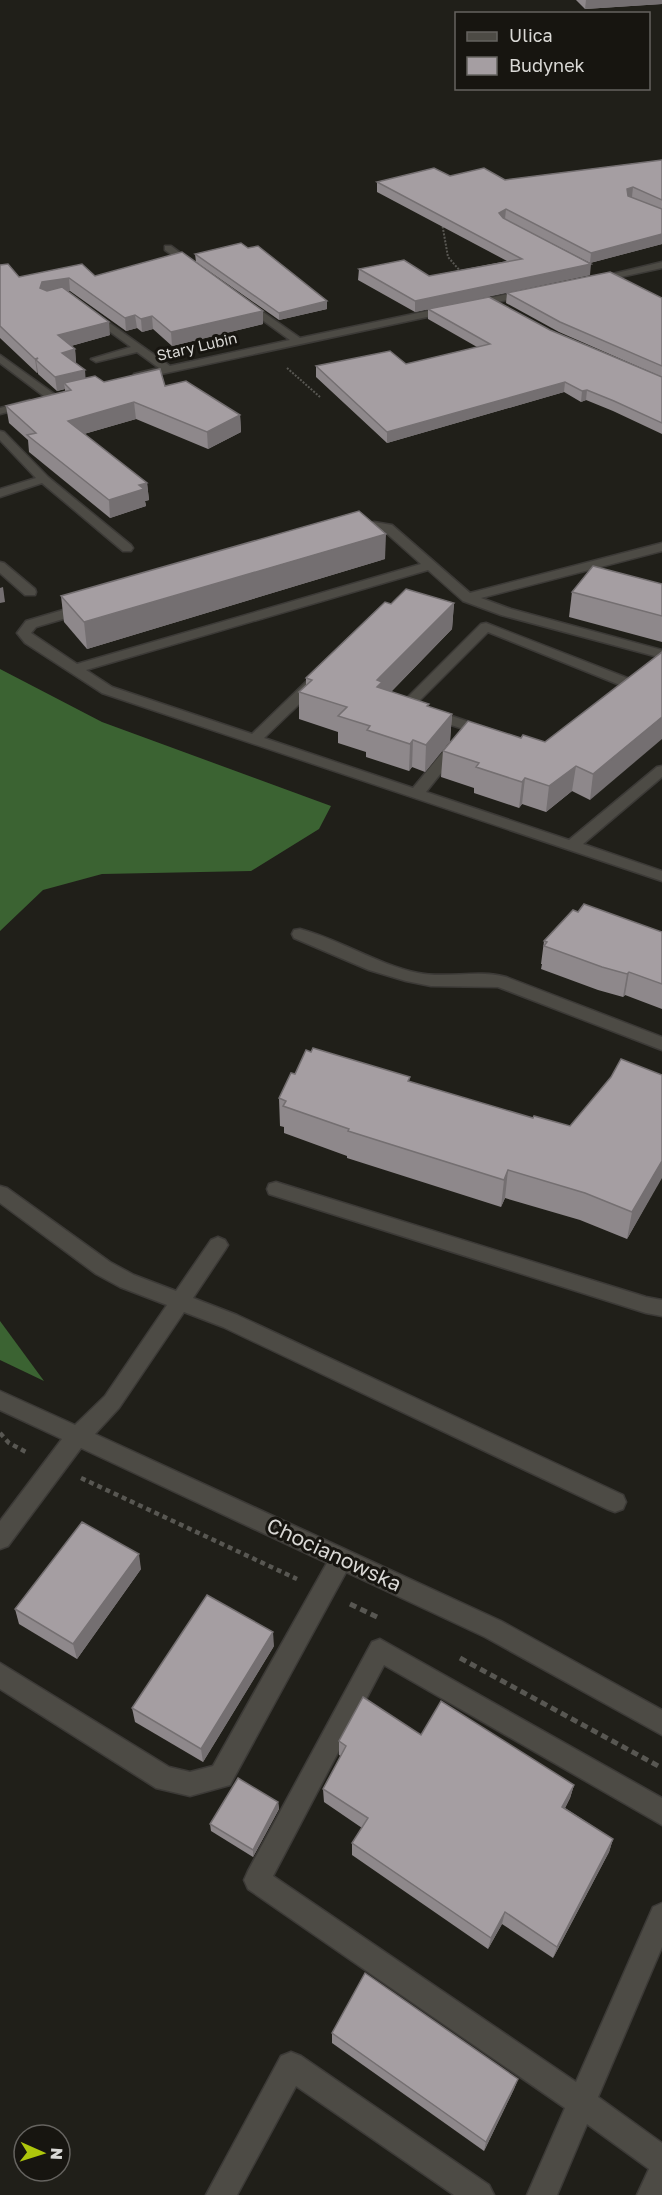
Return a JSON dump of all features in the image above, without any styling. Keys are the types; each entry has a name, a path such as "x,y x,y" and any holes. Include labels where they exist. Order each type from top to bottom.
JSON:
{"street":[{"path":"168,248 205,275"},
{"path":"585,281 662,266"},
{"path":"588,267 605,277"},
{"name":"Stary Lubin","path":"126,379 264,347 545,290"},
{"path":"233,294 297,341"},
{"path":"491,301 509,312"},
{"path":"84,309 167,369"},
{"path":"96,359 140,348"},
{"path":"0,358 58,396 0,411"},
{"path":"0,434 44,479 127,548"},
{"path":"0,455 15,451"},
{"path":"0,493 44,479"},
{"path":"339,536 374,526 388,528 468,598 506,612 662,654"},
{"path":"468,598 662,547"},
{"path":"75,669 430,565"},
{"path":"0,566 30,592"},
{"path":"560,574 583,580"},
{"path":"99,604 31,624 24,633 30,640 107,690 662,876"},
{"path":"486,627 630,684 543,751 471,728 407,706 486,627"},
{"path":"255,738 324,672"},
{"path":"417,793 471,728"},
{"path":"571,846 662,770"},
{"path":"300,934 422,980 481,978 500,981 662,1044"},
{"path":"276,1189 646,1305 662,1308"},
{"path":"0,1193 103,1268 127,1281 230,1321 615,1502"},
{"path":"0,1539 78,1435 112,1402 218,1245"},
{"name":"Chocianowska","path":"0,1400 493,1629 662,1723"},
{"path":"0,1675 165,1779 190,1784 221,1776 342,1558"},
{"path":"662,1812 380,1650 257,1880 581,2102 662,2161"},
{"path":"542,2195 662,1916"},
{"path":"221,2195 291,2066 478,2195"},
{"path":"652,2195 662,2172"}],"path":[{"path":"442,221 450,263 506,297"},
{"path":"264,347 320,397"}],"green space":[{"path":"0,669 102,722 331,806 319,829 251,871 102,874 43,890 0,931"},
{"path":"0,1321 44,1381 0,1360"}],"building":[{"path":"662,160 662,200 633,187 627,189 628,196 662,209 662,234 591,253 506,209 499,213 503,218 591,264 415,301 359,269 404,260 429,276 522,259 377,182 434,168 450,176 484,168 505,180"},
{"path":"241,243 248,248 258,246 327,301 279,313 195,254"},
{"path":"182,252 263,311 171,332 152,316 141,319 135,315 125,318 69,278 42,282 40,288 47,291 62,287 109,322 58,335 75,349 62,353 85,370 55,377 36,360 38,358 35,359 0,326 0,265 8,264 19,277 82,264 95,276"},
{"path":"610,272 662,298 662,366 560,322 507,293"},
{"path":"489,297 550,330 662,377 662,423 565,382 387,432 316,366 390,351 406,364 490,344 428,309"},
{"path":"160,369 165,386 186,381 240,415 207,432 134,402 68,421 147,483 139,485 144,489 109,500 27,435 36,433 6,406 71,390 64,383 95,376 104,382"},
{"path":"359,511 386,534 84,622 61,596"},
{"path":"593,566 662,584 662,616 572,592"},
{"path":"406,589 454,603 377,680 382,682 377,687 452,714 426,745 413,740 410,744 367,730 370,726 338,716 347,707 299,692 312,680 306,678 385,602 391,604"},
{"path":"662,652 662,717 593,774 576,766 549,786 525,778 522,782 476,767 479,763 443,751 468,721 521,738 523,735 545,742"},
{"path":"584,904 662,932 662,984 629,972 627,974 602,967 544,946 547,942 544,941 573,910 578,912"},
{"path":"313,1048 410,1077 408,1081 533,1118 534,1116 570,1126 611,1077 621,1059 662,1075 662,1161 632,1212 585,1193 508,1170 504,1180 348,1131 349,1129 283,1106 286,1101 279,1098 291,1073 295,1074 306,1050 311,1052"},
{"path":"82,1522 139,1554 73,1644 15,1609"},
{"path":"207,1595 273,1632 201,1749 132,1708"},
{"path":"363,1697 421,1735 441,1701 574,1785 562,1807 613,1839 557,1947 505,1912 491,1938 352,1843 368,1818 323,1789 346,1746 339,1741"},
{"path":"238,1778 278,1802 253,1850 210,1824"},
{"path":"365,1973 518,2079 486,2142 332,2033"}]}
